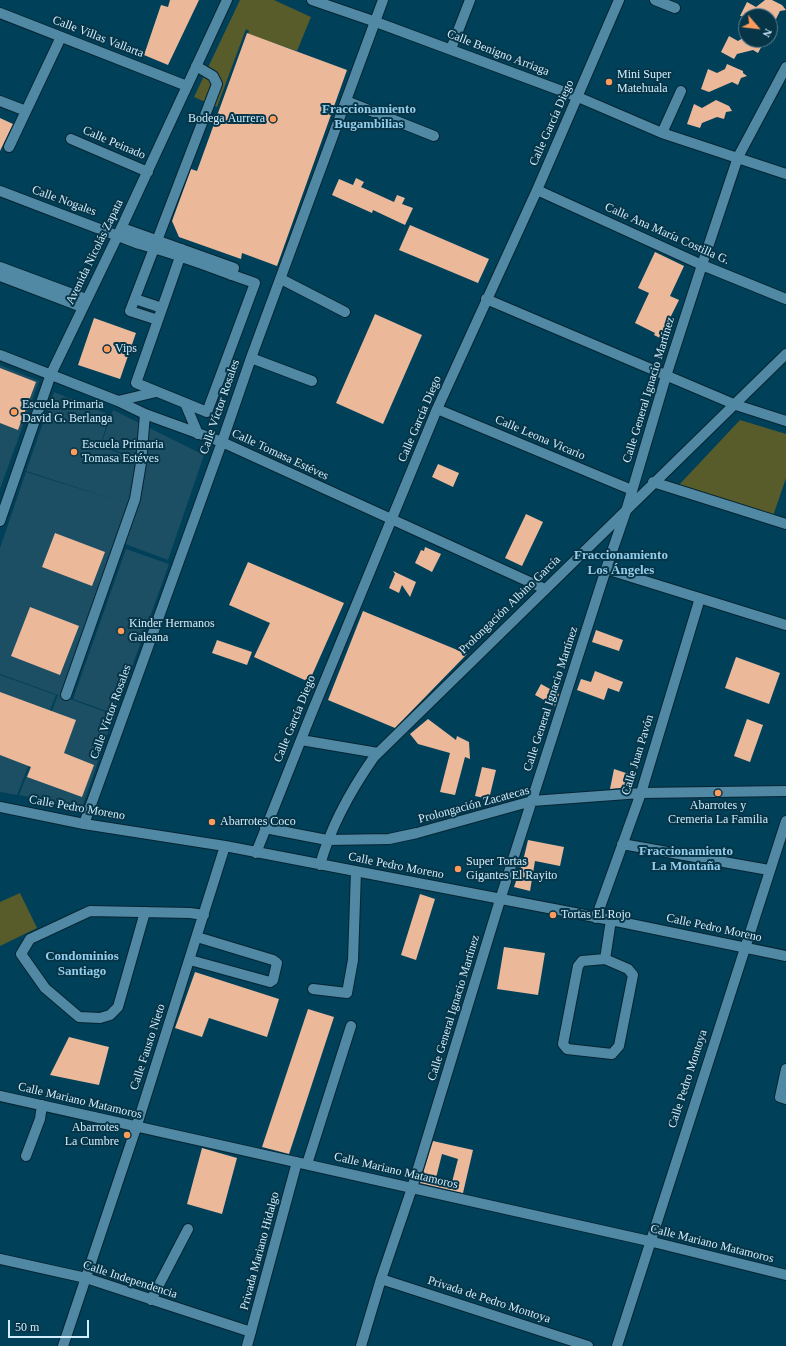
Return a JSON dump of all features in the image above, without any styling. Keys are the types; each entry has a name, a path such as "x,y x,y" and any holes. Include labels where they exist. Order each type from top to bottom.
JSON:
{"street":[{"name":"Avenida Nicolás Zapata","path":"0,521 51,374 148,172 226,0"},
{"name":"Calle Benigno Arriaga","path":"312,0 451,49 578,97 662,133 786,174"},
{"name":"Calle Víctor Rosales","path":"84,824 251,358 383,0"},
{"path":"451,49 470,0"},
{"name":"Calle García Diego","path":"256,853 437,409 537,190 619,0"},
{"path":"655,0 675,8"},
{"name":"Calle Villas Vallarta","path":"0,13 187,86"},
{"path":"9,147 61,37"},
{"path":"158,320 130,311 217,84 213,76 196,66"},
{"name":"Calle General Ignacio Martínez","path":"361,1346 381,1279 412,1188 500,900 606,569 628,508 666,376 702,264 738,157 786,67"},
{"path":"662,133 681,91"},
{"path":"0,101 26,111"},
{"path":"346,101 434,136"},
{"name":"Calle Peinado","path":"71,139 148,172"},
{"name":"Calle Ana María Costilla G.","path":"537,190 702,264 786,299"},
{"name":"Calle Nogales","path":"0,191 181,253 203,261 231,275 255,283 207,412 185,403"},
{"path":"181,253 136,383 185,403 198,434"},
{"path":"0,267 84,303"},
{"path":"0,276 84,303"},
{"path":"280,279 345,312"},
{"path":"135,299 162,308"},
{"path":"486,299 736,405 786,421"},
{"name":"Prolongación Albino García","path":"320,865 327,840 355,784 378,753 653,482 736,405 786,354"},
{"name":"Calle Tomasa Estéves","path":"0,355 118,401 145,414 222,442 391,520 546,589"},
{"path":"251,358 312,381"},
{"path":"118,401 149,392 158,392"},
{"name":"Calle Leona Vicario","path":"437,409 632,490"},
{"path":"66,695 135,499 141,463 145,414"},
{"path":"653,482 786,524"},
{"path":"606,569 786,625"},
{"name":"Calle Juan Pavón","path":"596,918 641,793 700,598"},
{"path":"301,740 378,753"},
{"name":"Prolongación Zacatecas","path":"265,828 327,840 389,839 418,833 532,801 641,793 786,791"},
{"name":"Calle Pedro Moreno","path":"0,807 84,824 225,846 500,900 611,920 786,956"},
{"name":"Calle Pedro Montoya","path":"617,1346 649,1241 786,821"},
{"path":"622,844 769,870"},
{"name":"Calle Fausto Nieto","path":"63,1346 136,1128 225,846"},
{"path":"313,989 346,993 353,960 356,871"},
{"path":"145,912 118,1007 110,1015 100,1018 78,1017 44,988 21,954 30,940 90,911 145,912 204,915"},
{"path":"605,959 611,920"},
{"path":"190,960 270,982 273,980 277,963 274,960 197,937"},
{"path":"605,959 628,969 632,975 619,1046 612,1054 567,1049 563,1044 578,966 582,961 605,959"},
{"name":"Privada Mariano Hidalgo","path":"247,1346 302,1163 351,1026"},
{"path":"786,1069 780,1097 786,1099"},
{"name":"Calle Mariano Matamoros","path":"0,1096 136,1128 302,1163 649,1241 786,1275"},
{"path":"26,1156 40,1119 42,1105"},
{"path":"151,1300 188,1229"},
{"name":"Calle Independencia","path":"0,1259 86,1278 251,1332"},
{"name":"Privada de Pedro Montoya","path":"381,1279 588,1346"}],"shaded area":[{"name":"Escuela Primaria David G. Berlanga","path":"0,365 39,381 0,489"},
{"path":"54,392 110,415 100,446 132,458 101,445 113,410 204,455 168,560 125,544 70,699 114,715 82,808 19,795 58,695 0,674 0,548 26,472 119,501 26,471"},
{"name":"Kinder Hermanos Galeana","path":"126,549 169,564 115,714 73,699"},
{"path":"0,675 56,695 17,795 0,792"}],"green space":[{"path":"240,0 274,0 311,17 297,51 248,34 249,31 246,29 217,107 194,97"},
{"path":"740,420 786,434 786,478 773,516 678,486"},
{"path":"20,893 37,928 0,946 0,902"}],"building":[{"path":"170,0 199,0 168,65 144,55 161,5 168,7"},
{"path":"765,0 772,0 782,5 786,10 780,11 778,15 778,8 744,8 747,2 756,7"},
{"name":"Bodega Aurrera","path":"247,33 347,70 277,266 242,253 241,259 179,237 172,221 191,169 197,171"},
{"path":"729,36 738,41 738,48 761,48 758,53 753,50 737,54 734,59 721,52"},
{"path":"727,64 743,71 743,73 747,76 741,78 738,85 732,82 709,92 701,89 708,69 717,73 725,69"},
{"path":"716,100 729,106 732,111 726,112 724,119 717,117 702,123 700,128 687,124 694,104 702,108"},
{"path":"0,118 13,124 0,151"},
{"path":"356,178 364,182 361,187 394,202 397,195 405,198 402,204 413,208 405,225 373,210 372,213 332,195 339,179 353,185"},
{"path":"410,225 489,259 478,283 399,250"},
{"path":"655,252 684,266 670,296 679,300 668,322 671,324 664,340 654,335 655,333 635,323 649,293 638,288"},
{"path":"375,314 422,335 383,424 336,403"},
{"name":"Vips","path":"94,318 136,333 120,379 78,365"},
{"name":"Escuela Primaria David G. Berlanga","path":"0,368 36,382 18,430 0,423"},
{"path":"438,464 459,473 453,487 432,477"},
{"path":"526,514 543,522 522,566 505,558"},
{"path":"55,533 105,552 92,586 42,567"},
{"path":"425,547 441,554 432,572 415,563 421,550 424,551"},
{"path":"248,562 344,603 309,682 254,657 270,623 229,605"},
{"path":"393,571 416,582 410,597 402,585 399,593 389,588 395,574"},
{"path":"30,607 79,626 60,675 11,656"},
{"path":"363,611 467,654 395,728 328,700"},
{"path":"596,630 623,640 619,651 592,642"},
{"path":"217,640 252,652 247,665 212,653"},
{"path":"736,657 780,673 769,704 725,688"},
{"path":"595,671 623,682 619,692 608,688 604,700 577,690 581,679 591,682"},
{"path":"541,684 559,694 555,706 535,695"},
{"path":"0,692 76,720 64,753 94,765 82,797 27,777 31,767 0,755"},
{"path":"428,719 456,740 457,736 469,742 470,759 465,757 455,795 440,792 450,753 418,744 410,734"},
{"path":"747,719 763,725 750,762 734,756"},
{"path":"482,767 496,770 489,799 475,796"},
{"path":"614,769 635,776 630,787 610,789"},
{"path":"528,840 564,847 560,866 535,861 530,891 514,887 523,861"},
{"path":"420,894 435,899 416,960 401,955"},
{"path":"504,947 545,953 538,995 497,989"},
{"path":"195,972 279,999 267,1037 209,1018 202,1037 175,1028"},
{"path":"308,1009 334,1017 289,1154 262,1147"},
{"path":"69,1037 109,1047 99,1085 50,1075"},
{"path":"433,1141 473,1150 463,1193 420,1183","holes":["442,1154 458,1159 452,1182 436,1178"]},
{"path":"202,1148 237,1158 222,1214 187,1204"}],"place":[{"name":"Mini Super Matehuala","path":"609,82"},
{"name":"Bodega Aurrera","path":"273,119"},
{"name":"Vips","path":"107,349"},
{"name":"Escuela Primaria David G. Berlanga","path":"14,412"},
{"name":"Escuela Primaria Tomasa Estéves","path":"74,452"},
{"name":"Kinder Hermanos Galeana","path":"121,631"},
{"name":"Abarrotes y Cremeria La Familia","path":"718,793"},
{"name":"Abarrotes Coco","path":"212,822"},
{"name":"Super Tortas Gigantes El Rayito","path":"458,869"},
{"name":"Tortas El Rojo","path":"553,915"},
{"name":"Abarrotes La Cumbre","path":"127,1135"}],"district":[{"name":"Fraccionamiento Bugambilias","path":"369,118"},
{"name":"Fraccionamiento Los Ángeles","path":"621,564"},
{"name":"Fraccionamiento La Montaña","path":"686,860"},
{"name":"Condominios Santiago","path":"82,964"}]}
